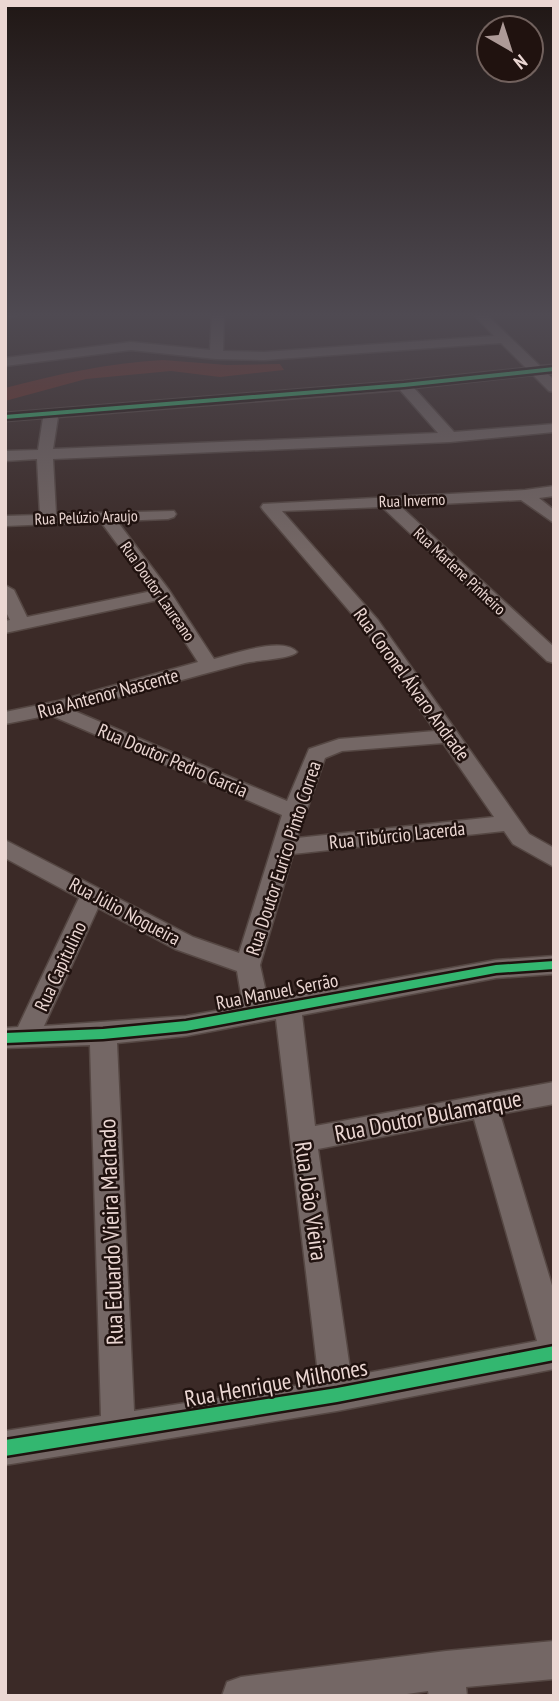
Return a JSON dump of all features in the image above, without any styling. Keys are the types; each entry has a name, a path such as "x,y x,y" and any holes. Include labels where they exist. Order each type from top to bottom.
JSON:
{"street":[{"path":"5,417 290,394"},
{"path":"412,394 450,437"},
{"path":"48,519 45,455 51,414"},
{"path":"5,456 450,437 554,428"},
{"name":"Rua Inverno","path":"269,507 525,495 554,491"},
{"path":"525,495 554,518"},
{"name":"Rua Marlene Pinheiro","path":"385,501 554,657"},
{"name":"Rua Coronel Álvaro Andrade","path":"269,507 371,624 521,839 533,849 554,859"},
{"name":"Rua Pelúzio Araujo","path":"5,521 167,514"},
{"name":"Rua Doutor Laureano","path":"105,516 163,594 209,665"},
{"path":"5,590 13,626 163,594"},
{"name":"Rua Antenor Nascente","path":"5,718 52,709 209,665 275,651 287,652"},
{"name":"Rua Doutor Pedro Garcia","path":"52,709 294,812"},
{"name":"Rua Doutor Eurico Pinto Correa","path":"257,1013 248,965 294,812 316,754 325,748 451,736"},
{"name":"Rua Tibúrcio Lacerda","path":"285,847 509,823"},
{"name":"Rua Júlio Nogueira","path":"5,848 184,943 248,965"},
{"name":"Rua Capitulino","path":"16,1038 93,894"},
{"name":"Rua Manuel Serrão","path":"16,1038 103,1034 186,1026 496,969 554,965"},
{"name":"Rua João Vieira","path":"288,1007 337,1395"},
{"name":"Rua Eduardo Vieira Machado","path":"103,1034 118,1431"},
{"name":"Rua Doutor Bulamarque","path":"303,1140 554,1093"},
{"path":"484,1107 554,1345"},
{"name":"Rua Henrique Milhones","path":"5,1448 337,1395 554,1353"},
{"path":"241,1696 447,1683 554,1660"}],"shaded area":[{"path":"5,394 29,394 5,401"}],"cycle path":[{"path":"5,417 287,394"},
{"path":"5,1038 103,1034 186,1026 496,969 554,965"},
{"path":"5,1448 337,1395 554,1353"}]}
